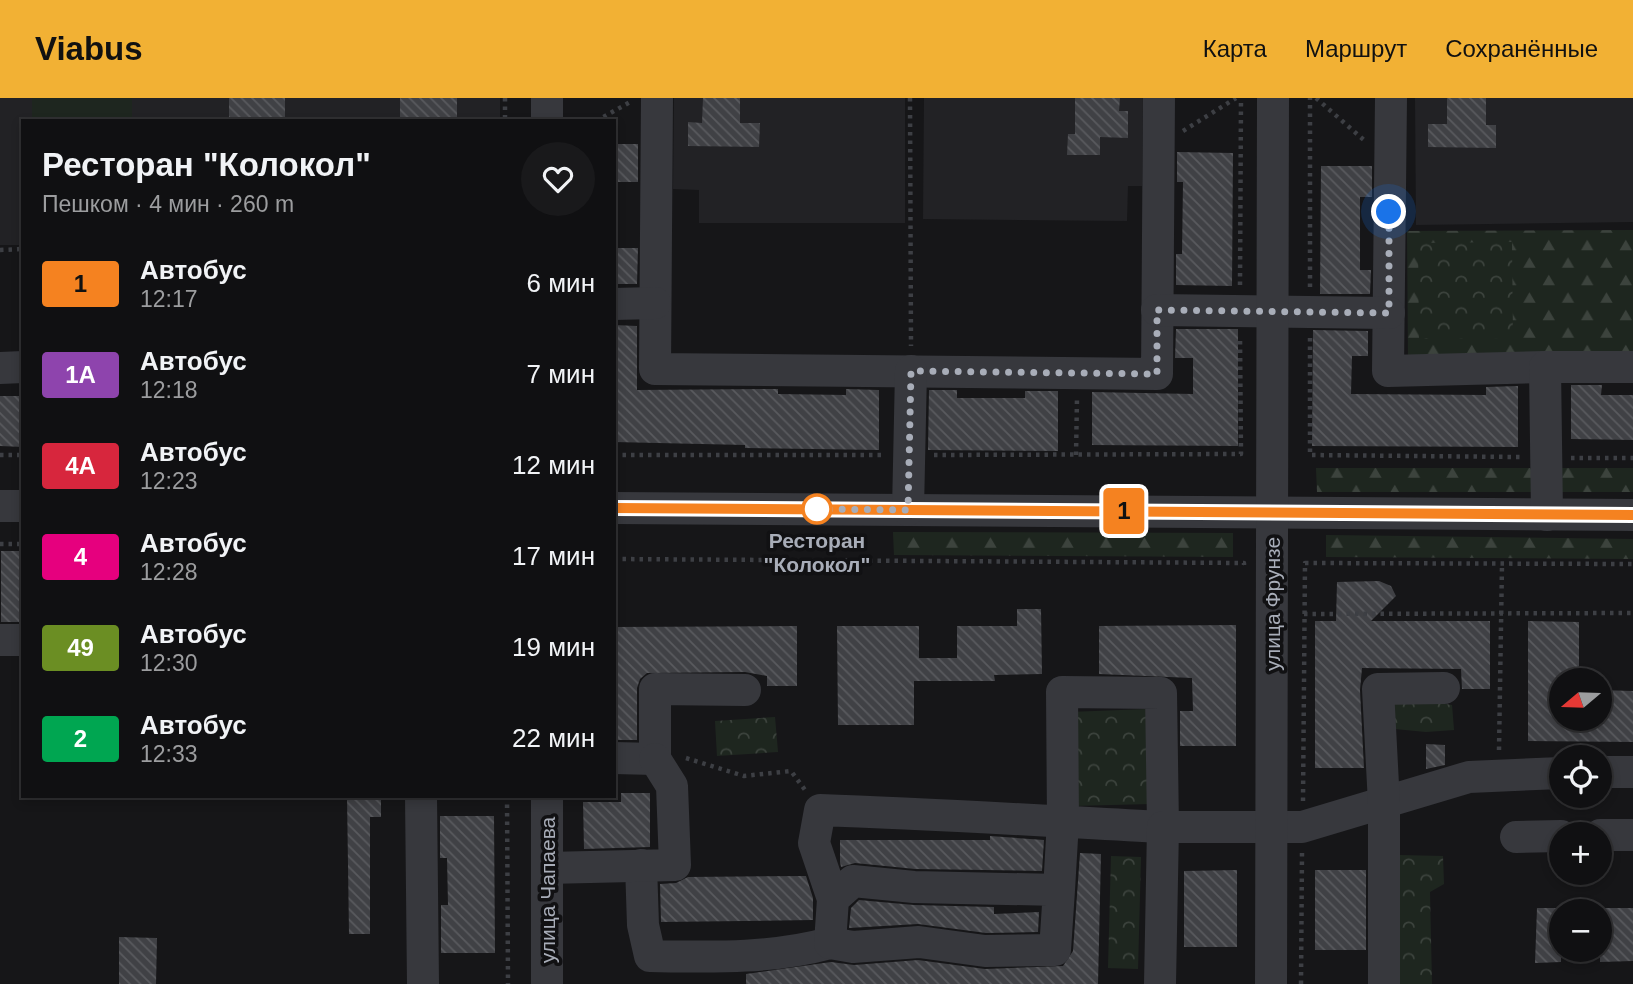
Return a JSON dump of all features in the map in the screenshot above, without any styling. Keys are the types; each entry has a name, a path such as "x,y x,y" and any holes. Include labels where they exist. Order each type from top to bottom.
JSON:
{"street":[{"path":"547,98 547,119"},
{"path":"657,98 655,369 1157,374 1159,98"},
{"name":"улица Фрунзе","path":"1271,984 1287,827 1272,513 1273,98"},
{"path":"1391,98 1388,371 1633,367"},
{"path":"616,304 655,303"},
{"path":"1157,310 1389,313"},
{"path":"0,368 21,368"},
{"path":"1545,368 1547,515"},
{"path":"908,510 911,371"},
{"path":"0,506 21,506"},
{"path":"616,508 1633,515"},
{"path":"0,640 21,640"},
{"path":"1384,984 1384,804 1378,689 1444,688"},
{"path":"547,868 675,865 673,786 655,759 655,689 745,690"},
{"path":"641,866 643,925 650,956 725,957 794,953 831,943 853,947 919,942 985,951 1055,950 1063,821 1062,692 1161,693 1163,827 1160,984"},
{"path":"616,758 655,759"},
{"path":"1612,772 1633,772"},
{"path":"831,943 833,899 814,843 820,810 1163,827 1287,827 1384,804 1469,777 1549,774"},
{"path":"421,798 423,984"},
{"name":"улица Чапаева","path":"547,798 547,984"},
{"path":"1612,835 1633,835"},
{"path":"1516,838 1549,837"},
{"path":"833,899 853,881 914,887 1059,890"}],"path":[{"path":"505,98 505,119"},
{"path":"599,119 636,98"},
{"path":"910,98 911,371"},
{"path":"1159,147 1236,98"},
{"path":"1241,98 1241,454"},
{"path":"1310,98 1310,455 1633,458"},
{"path":"1316,98 1390,162"},
{"path":"0,250 21,250"},
{"path":"1076,455 1077,373"},
{"path":"0,455 21,455"},
{"path":"0,544 21,544"},
{"path":"616,559 1244,563"},
{"path":"1301,984 1287,827 1304,614 1305,563 1633,564"},
{"path":"1499,776 1502,564"},
{"path":"1304,614 1633,613"},
{"path":"655,759 682,758 744,775 791,771 820,810"},
{"path":"507,798 508,984"}],"shaded area":[{"path":"0,98 500,98 500,119 21,119 21,245 0,245"},
{"path":"674,98 905,98 905,223 699,223 699,190 673,189"},
{"path":"924,98 1143,98 1142,186 1128,186 1127,221 923,219"},
{"path":"1415,98 1633,98 1633,222 1416,225"}],"green space":[{"path":"32,98 132,98 132,119 32,119"},
{"path":"1633,230 1633,359 1408,359 1407,231"},
{"path":"1512,242 1513,338 1419,339 1418,243"},
{"path":"1316,468 1534,468 1533,492 1317,492"},
{"path":"1555,468 1633,468 1633,492 1553,492"},
{"path":"893,532 1233,533 1233,557 894,555"},
{"path":"1326,535 1633,539 1633,559 1326,557"},
{"path":"1394,696 1452,705 1454,730 1426,732 1395,729"},
{"path":"1147,709 1150,804 1072,806 1069,712"},
{"path":"775,717 778,752 717,756 715,721"},
{"path":"1399,855 1443,856 1444,884 1430,892 1432,984 1397,984"},
{"path":"1111,856 1141,857 1138,969 1108,968"}],"building":[{"path":"229,98 285,98 285,119 229,119"},
{"path":"400,98 457,98 457,119 400,119"},
{"path":"703,98 740,98 740,123 760,123 759,147 688,146 688,122 702,123"},
{"path":"1075,98 1120,98 1119,111 1128,111 1128,138 1100,137 1100,155 1067,155 1068,134 1075,134"},
{"path":"1447,98 1486,98 1486,125 1496,125 1496,148 1428,147 1428,124 1447,124"},
{"path":"616,144 638,144 638,182 616,182"},
{"path":"1177,152 1233,153 1232,286 1176,285 1176,254 1182,254 1183,182 1177,182"},
{"path":"1321,166 1372,166 1372,197 1360,197 1360,270 1371,270 1370,294 1320,294"},
{"path":"616,248 638,248 637,284 616,284"},
{"path":"616,325 637,326 637,390 778,389 778,394 846,395 846,389 879,390 879,450 745,448 745,445 616,442"},
{"path":"1176,329 1238,329 1238,446 1092,445 1092,392 1193,394 1193,358 1175,358"},
{"path":"1313,330 1368,331 1368,356 1352,356 1351,394 1486,395 1486,387 1518,386 1518,447 1312,446"},
{"path":"1571,385 1602,385 1601,395 1633,395 1633,440 1571,439"},
{"path":"929,390 957,390 957,398 1025,398 1025,391 1058,391 1058,451 928,450"},
{"path":"0,396 21,396 21,447 0,446"},
{"path":"1,551 21,551 21,622 1,622"},
{"path":"1379,581 1391,586 1396,596 1371,621 1490,621 1490,689 1462,689 1461,669 1362,668 1360,690 1364,768 1315,768 1315,621 1336,621 1337,582"},
{"path":"1017,609 1041,609 1042,674 994,675 995,681 914,681 914,725 838,725 837,626 919,626 919,658 957,658 957,626 1017,626"},
{"path":"1528,621 1579,622 1579,668 1549,668 1549,732 1612,732 1612,690 1633,691 1633,742 1528,741"},
{"path":"1236,625 1236,746 1180,746 1180,711 1193,711 1192,678 1099,674 1099,626"},
{"path":"797,626 797,686 767,686 767,676 745,672 647,673 640,679 637,688 637,740 616,740 616,627"},
{"path":"1426,744 1445,745 1445,765 1426,769"},
{"path":"621,793 650,793 650,847 584,849 583,802 621,802"},
{"path":"347,798 381,798 381,817 370,817 370,934 349,934"},
{"path":"440,816 494,816 495,953 441,953 441,905 448,905 447,858 440,858"},
{"path":"990,836 1044,840 1042,871 915,869 855,863 841,867 840,862 840,840 990,840"},
{"path":"1080,853 1101,854 1098,984 746,984 746,974 831,962 854,965 918,960 985,969 1063,966 1073,951"},
{"path":"1237,870 1237,947 1184,947 1184,871"},
{"path":"1315,870 1366,870 1366,950 1315,950"},
{"path":"806,876 813,898 813,920 661,922 660,884 676,883 688,877"},
{"path":"859,900 914,905 994,907 994,914 1039,912 1038,932 986,933 918,924 849,928 851,908"},
{"path":"1537,908 1549,908 1549,962 1561,962 1535,963"},
{"path":"1612,908 1633,908 1633,961 1612,962"},
{"path":"119,937 157,938 156,984 119,984"}],"bus line":[{"name":"1","path":"616,508 1633,515"}],"place":[{"name":"Ресторан \"Колокол\"","path":"817,509"}],"route":[{"path":"817,509 908,510 911,371 1157,374 1157,310 1389,313 1389,212"}]}
